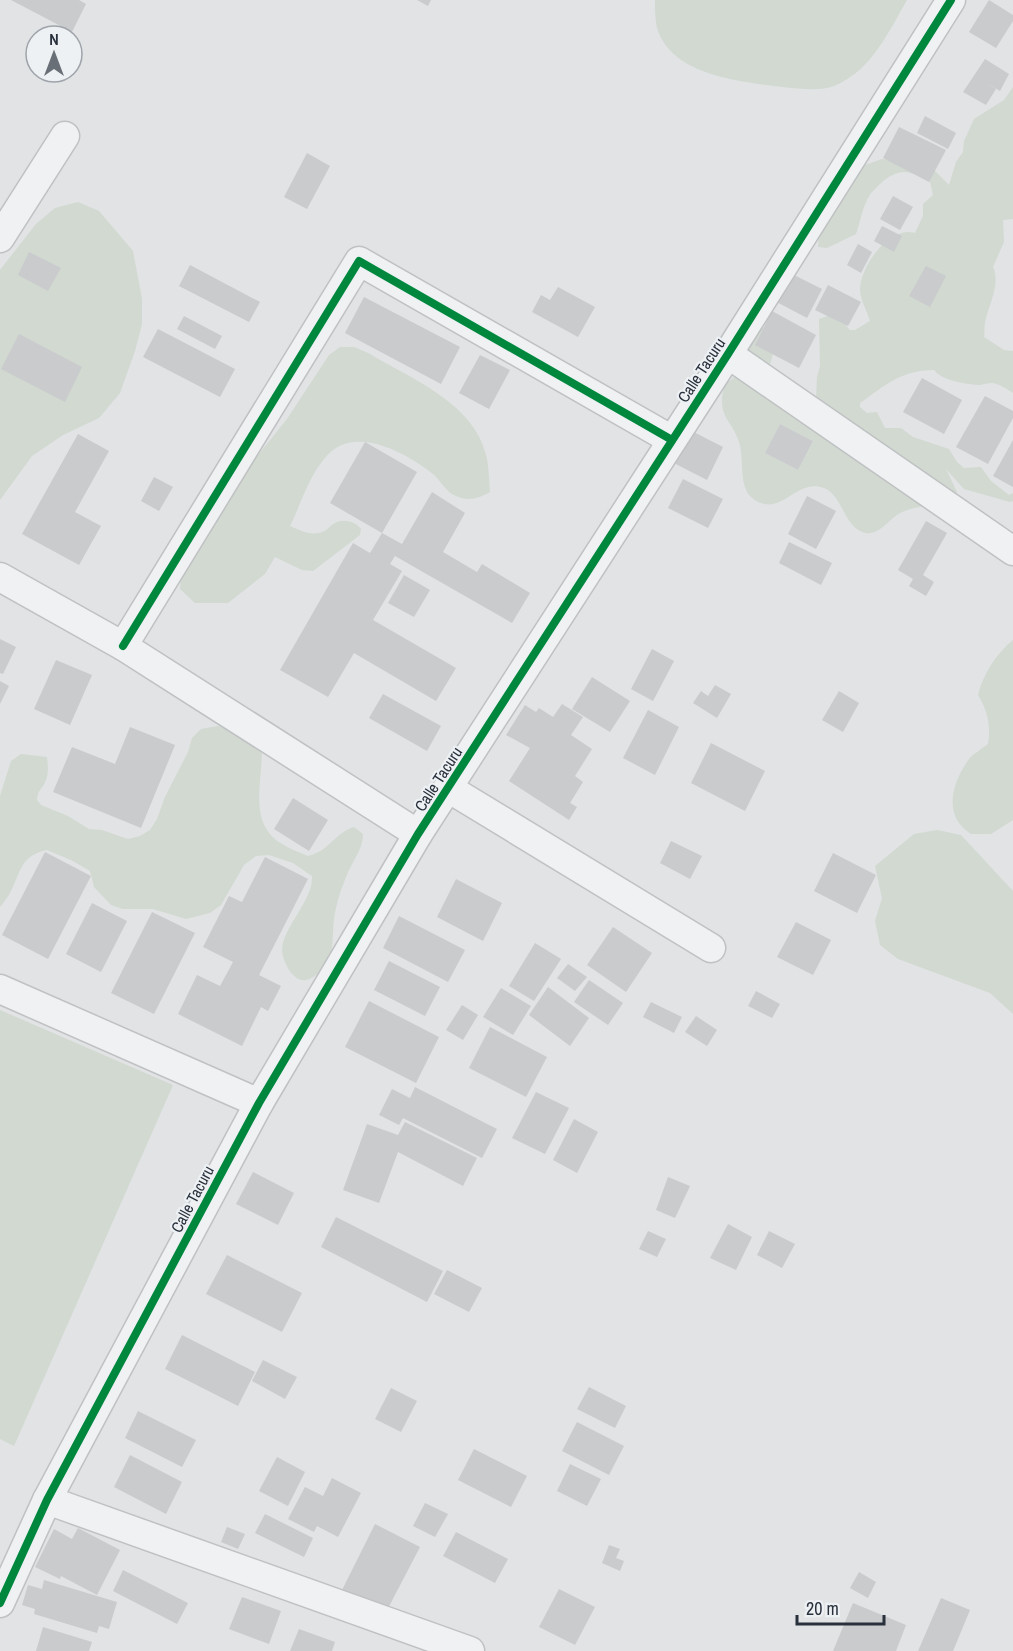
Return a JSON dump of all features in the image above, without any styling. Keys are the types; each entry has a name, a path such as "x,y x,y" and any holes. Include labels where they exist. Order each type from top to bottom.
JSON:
{"street":[{"name":"Calle Tacuru","path":"0,1603 47,1500 259,1103 418,834 728,354 951,0"},
{"path":"0,238 65,136"},
{"path":"123,646 359,261 672,440"},
{"path":"728,354 1013,551"},
{"path":"0,577 123,646 418,834"},
{"path":"448,788 711,948"},
{"path":"0,988 259,1103"},
{"path":"47,1500 470,1651"}],"shaded area":[{"path":"655,0 907,0 877,50 858,71 834,86 813,89 743,82 695,68 681,60 660,36 656,23"},
{"path":"1013,87 1013,219 1003,220 1004,242 993,267 996,281 985,323 984,337 1004,350 1013,351 1013,393 995,384 967,384 948,379 934,370 922,371 894,380 860,403 860,407 867,413 877,412 885,428 901,428 913,437 949,449 964,468 981,467 991,481 1009,495 1013,493 1013,501 964,489 946,469 957,492 954,503 906,510 876,532 866,533 853,525 835,497 824,488 807,487 772,504 755,500 745,487 739,442 724,414 722,401 725,386 739,370 759,325 769,335 773,344 769,367 816,400 820,366 819,319 831,315 842,321 850,330 855,330 870,321 860,293 865,269 886,241 905,232 915,233 923,216 923,204 933,195 930,182 910,173 893,175 869,196 856,234 827,248 818,247 819,230 855,174 865,165 882,159 928,164 949,185 974,119 1004,100","holes":["780,424 813,441 798,470 765,453"]},
{"path":"78,202 99,211 133,251 142,299 142,324 135,351 120,393 99,418 63,435 32,456 0,500 0,270 36,224 55,208"},
{"path":"340,347 354,347 368,353 421,383 454,406 479,437 487,460 490,492 473,498 460,498 450,492 433,474 398,452 371,443 345,444 325,457 308,486 290,526 304,532 314,533 323,532 338,522 345,521 359,527 360,535 313,571 302,570 275,557 265,574 228,603 195,603 180,589 181,573 250,465 287,419 329,355"},
{"path":"1013,640 1013,820 991,834 971,834 956,818 953,808 955,788 969,759 988,744 988,719 978,695 991,664"},
{"path":"218,726 245,731 262,750 259,802 265,826 271,836 291,849 308,856 321,851 354,827 363,834 361,846 338,900 331,954 327,963 316,975 307,980 296,977 286,963 282,947 307,896 312,876 293,863 269,855 256,856 244,865 221,905 210,913 186,919 153,909 123,909 111,905 94,887 90,871 47,850 38,852 27,860 0,907 0,796 11,761 21,754 47,757 47,776 37,800 41,805 68,816 89,829 102,830 128,839 150,830 157,819 165,797 188,752 192,738 201,729"},
{"path":"937,830 961,835 1013,891 1013,1014 990,993 898,959 880,945 875,921 882,898 875,866 914,834"},
{"path":"0,1010 173,1085 14,1446 0,1439"}],"building":[{"path":"11,0 79,0 86,4 76,24 57,24"},
{"path":"417,0 431,0 428,6"},
{"path":"989,0 1013,15 1013,21 996,48 969,32"},
{"path":"985,59 1009,74 1000,91 985,82 996,89 986,105 963,92"},
{"path":"925,116 956,133 948,149 917,133"},
{"path":"899,127 946,150 929,182 883,158"},
{"path":"307,153 330,166 307,209 284,197"},
{"path":"893,196 913,207 900,230 880,219"},
{"path":"882,226 902,236 894,252 874,241"},
{"path":"858,244 872,252 861,273 847,265"},
{"path":"29,252 61,268 48,291 18,275"},
{"path":"190,265 260,302 249,322 179,286"},
{"path":"926,266 946,276 930,307 909,296"},
{"path":"784,270 822,289 807,318 769,298"},
{"path":"828,285 861,302 848,326 815,310"},
{"path":"558,287 595,307 578,337 532,312 541,295 550,300"},
{"path":"364,297 460,347 441,384 345,333"},
{"path":"772,311 816,335 799,368 755,345"},
{"path":"184,316 222,336 215,349 177,329"},
{"path":"158,329 235,369 220,397 143,357"},
{"path":"19,334 82,367 65,402 1,369"},
{"path":"480,355 510,370 489,409 459,393"},
{"path":"922,378 962,400 944,434 903,412"},
{"path":"985,396 1013,411 1013,418 988,464 956,447"},
{"path":"780,424 813,441 798,470 765,453"},
{"path":"682,426 723,447 707,480 666,459"},
{"path":"78,434 109,451 75,512 101,526 79,565 22,534"},
{"path":"1013,440 1013,487 993,476"},
{"path":"365,442 417,472 382,533 330,503"},
{"path":"154,477 173,487 159,511 141,501"},
{"path":"683,479 723,499 708,528 668,508"},
{"path":"432,492 465,513 443,552 477,572 482,564 530,593 512,623 395,556 390,564 402,571 373,620 456,668 436,701 354,653 328,697 280,670 353,543 370,553 382,533 402,544"},
{"path":"807,496 836,511 816,549 788,534"},
{"path":"926,521 947,533 923,575 934,582 926,596 909,586 913,579 898,570"},
{"path":"789,542 832,563 821,585 779,563"},
{"path":"404,575 430,590 414,617 388,603"},
{"path":"0,639 16,647 3,674 0,673"},
{"path":"652,649 674,661 653,701 631,689"},
{"path":"56,660 92,675 70,725 34,709"},
{"path":"592,677 630,701 610,732 572,709"},
{"path":"0,681 9,686 0,704"},
{"path":"715,685 731,694 717,718 693,703 701,691 708,696"},
{"path":"839,691 859,703 843,732 822,720"},
{"path":"383,694 441,726 427,751 369,718"},
{"path":"562,704 583,717 571,735 592,749 575,776 583,782 570,803 577,807 569,820 509,781 530,748 506,735 525,705 536,712 539,708 553,717"},
{"path":"648,710 679,727 655,775 623,758"},
{"path":"130,727 175,745 141,828 53,792 72,747 115,764"},
{"path":"711,743 765,771 745,811 691,783"},
{"path":"293,798 328,820 309,851 274,829"},
{"path":"671,841 702,856 690,879 660,863"},
{"path":"45,852 91,876 48,959 2,935"},
{"path":"833,853 876,875 857,913 814,891"},
{"path":"265,857 308,879 259,975 281,986 268,1011 261,1007 242,1046 178,1014 197,975 220,986 233,962 203,947 229,896 242,902"},
{"path":"456,879 502,903 483,941 437,917"},
{"path":"92,903 127,921 101,972 66,954"},
{"path":"152,912 195,933 154,1014 111,993"},
{"path":"399,916 465,950 448,982 383,948"},
{"path":"796,922 831,940 813,975 777,957"},
{"path":"613,927 652,953 626,992 587,965"},
{"path":"535,943 561,959 534,1001 509,986"},
{"path":"389,961 440,987 425,1016 374,990"},
{"path":"568,964 587,977 575,991 557,978"},
{"path":"589,980 623,1003 608,1025 574,1002"},
{"path":"548,987 589,1018 570,1046 529,1015"},
{"path":"501,988 531,1006 513,1035 483,1017"},
{"path":"756,991 780,1004 772,1018 748,1006"},
{"path":"369,1001 439,1037 416,1083 345,1047"},
{"path":"651,1002 682,1017 674,1033 643,1017"},
{"path":"462,1005 478,1015 463,1040 446,1030"},
{"path":"696,1016 717,1030 707,1046 685,1032"},
{"path":"490,1027 547,1057 526,1097 469,1068"},
{"path":"415,1087 497,1129 482,1158 403,1118 399,1125 379,1115 392,1089 410,1098"},
{"path":"536,1092 569,1108 545,1154 512,1138"},
{"path":"574,1119 598,1132 577,1173 553,1160"},
{"path":"405,1122 477,1158 463,1186 398,1152 379,1203 343,1190 367,1124 398,1135"},
{"path":"253,1172 294,1193 278,1225 236,1204"},
{"path":"668,1177 690,1186 675,1218 656,1210"},
{"path":"336,1217 443,1271 427,1302 321,1247"},
{"path":"728,1224 752,1237 736,1270 710,1258"},
{"path":"648,1231 666,1239 657,1257 639,1249"},
{"path":"769,1231 795,1244 782,1268 757,1255"},
{"path":"227,1255 302,1293 282,1332 206,1294"},
{"path":"447,1270 482,1288 469,1312 434,1294"},
{"path":"182,1335 255,1372 238,1406 165,1369"},
{"path":"263,1360 297,1377 285,1399 252,1381"},
{"path":"589,1387 626,1406 615,1428 577,1409"},
{"path":"391,1388 417,1401 401,1432 375,1419"},
{"path":"138,1411 196,1440 182,1467 125,1438"},
{"path":"577,1422 624,1446 609,1475 562,1451"},
{"path":"474,1449 527,1476 511,1507 458,1480"},
{"path":"130,1455 182,1482 166,1514 114,1487"},
{"path":"277,1457 305,1472 288,1506 259,1491"},
{"path":"570,1464 601,1479 587,1506 557,1491"},
{"path":"332,1478 361,1493 338,1537 317,1526 314,1532 288,1519 305,1487 323,1496"},
{"path":"425,1503 448,1514 435,1537 413,1526"},
{"path":"265,1514 313,1538 304,1557 255,1533"},
{"path":"375,1524 420,1547 384,1616 340,1594"},
{"path":"227,1527 245,1534 238,1549 221,1542"},
{"path":"78,1528 120,1550 97,1595 61,1576 60,1579 35,1567 54,1529 72,1539"},
{"path":"456,1532 508,1559 495,1583 443,1556"},
{"path":"609,1545 620,1549 616,1558 624,1561 620,1571 602,1563"},
{"path":"123,1570 188,1603 177,1624 113,1591"},
{"path":"859,1572 876,1582 868,1598 850,1588"},
{"path":"44,1580 117,1602 109,1629 99,1626 97,1633 34,1614 35,1609 22,1605 28,1585 42,1589"},
{"path":"559,1589 595,1607 575,1645 539,1627"},
{"path":"242,1597 281,1611 269,1644 229,1629"},
{"path":"941,1598 970,1610 953,1651 918,1651"},
{"path":"853,1603 906,1625 896,1651 833,1651"},
{"path":"43,1627 92,1642 89,1651 36,1651"},
{"path":"299,1629 335,1642 332,1651 290,1651"}],"cycle path":[{"path":"0,1603 47,1500 259,1103 418,834 728,354 951,0"},
{"path":"123,646 359,261 672,440"}]}
